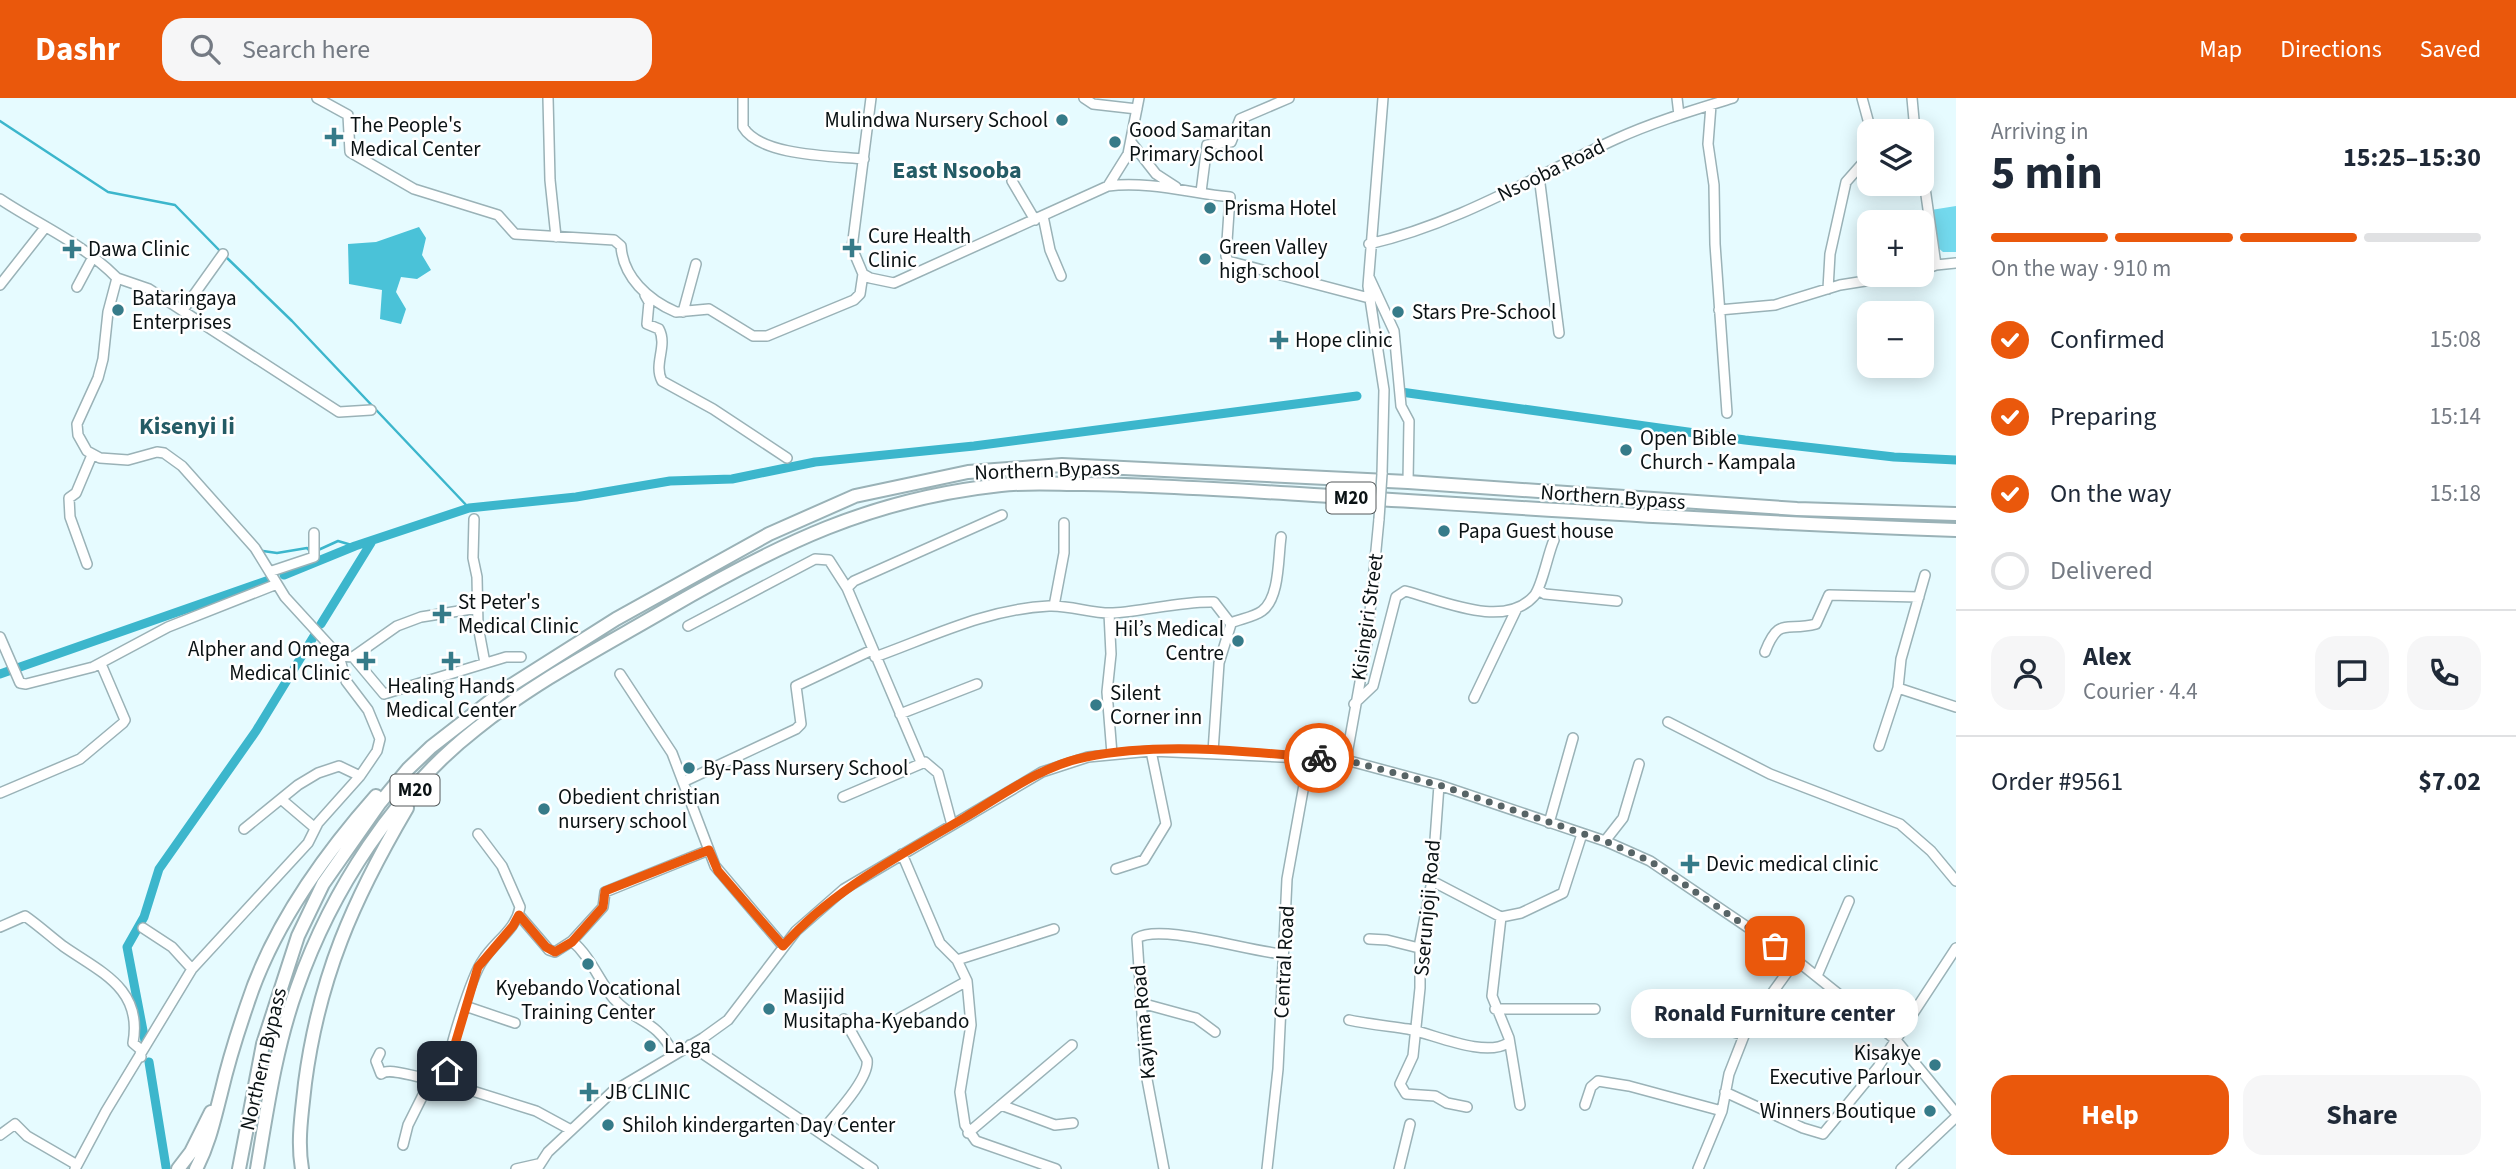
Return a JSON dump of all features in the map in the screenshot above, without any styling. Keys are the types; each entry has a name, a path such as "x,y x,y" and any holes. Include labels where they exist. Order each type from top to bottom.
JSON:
{"highway":[{"name":"Northern Bypass","path":"239,1168 263,1045 298,936 323,884 379,804 408,769 431,747 507,688 616,619 769,534 855,496 968,472 1062,465 1408,482 1690,503 1956,514"},
{"name":"Northern Bypass","path":"257,1168 280,1049 296,990 315,944 361,859 423,781 475,729 527,692 758,558 822,527 862,512 954,490 1009,484 1108,484 1803,524 1956,530"},
{"path":"196,1169 213,1129 220,1093 248,1001 289,913 346,830 389,782 408,769"},
{"path":"302,1169 299,1153 303,1102 312,1029 325,978 345,926 382,850 423,781"},
{"path":"178,1169 200,1138 220,1093"}],"street":[{"path":"317,98 348,115 350,152 414,189 498,215 515,234 614,240 621,246 624,265 649,302 647,324 659,329 664,340 659,372 662,381 713,409 788,458"},
{"path":"548,98 550,180 556,237"},
{"path":"743,98 743,127 756,141 783,149 864,159"},
{"path":"634,282 669,309 683,312 709,309 753,336 767,336 854,300 860,294 863,274 852,248 852,235 871,98"},
{"path":"1084,98 1101,106 1138,109"},
{"path":"1108,186 1125,162 1139,98"},
{"path":"1201,192 1207,145 1231,142 1240,119 1289,98"},
{"name":"Kisingiri Street","path":"1346,760 1367,643 1382,474 1384,390 1368,276 1383,98"},
{"path":"1677,98 1679,115"},
{"name":"Nsooba Road","path":"1369,244 1452,216 1619,137 1733,98"},
{"path":"1862,98 1868,119"},
{"path":"1912,98 1914,119"},
{"path":"1711,104 1708,144 1714,185 1719,310 1727,413"},
{"path":"1131,142 1156,174 1177,188"},
{"path":"1828,289 1838,206 1847,179 1857,169"},
{"path":"1539,176 1559,333"},
{"path":"1012,181 1039,218 1061,276"},
{"path":"863,274 887,282 899,281 1108,186 1124,184 1177,188 1230,197 1226,256 1228,261 1369,298"},
{"path":"1926,196 1936,265 1956,262"},
{"path":"0,199 44,229 93,257 117,278 139,284 183,310 339,412 371,410"},
{"path":"0,285 44,229"},
{"path":"183,310 223,254"},
{"path":"77,288 93,257"},
{"path":"683,312 696,264"},
{"path":"1368,276 1394,331 1401,406 1409,422 1408,482"},
{"path":"0,1135 15,1124 27,1136 76,1167 192,969 360,776 377,751 380,739 369,710 346,681 340,656 294,608 255,548 172,457 157,452 128,460 111,460 92,455 83,446 77,424 98,378 117,278"},
{"path":"1719,310 1775,304 1857,284"},
{"path":"86,564 70,517 69,498 76,492 92,455"},
{"path":"847,588 854,581 1002,515"},
{"path":"474,519 473,558 480,643 485,663"},
{"path":"1054,606 1064,553 1064,523"},
{"path":"272,571 314,552 314,533"},
{"path":"1231,623 1258,613 1267,606 1273,592 1281,537"},
{"path":"1474,698 1517,608 1538,590 1554,540"},
{"path":"688,625 815,559 829,560 847,588 921,762"},
{"path":"1879,746 1898,688 1901,659 1925,575"},
{"path":"0,637 20,682 26,684 101,663 168,627 277,584"},
{"path":"1538,590 1545,594 1617,601"},
{"path":"1354,704 1373,686 1394,602 1405,591 1486,610 1517,608"},
{"path":"1765,652 1772,633 1778,628 1816,624 1829,596 1919,597"},
{"path":"685,782 796,729 801,724 796,686 874,653 957,624 1054,606 1109,613 1212,602 1231,623"},
{"path":"340,656 353,657 397,626 421,617 478,608"},
{"path":"1109,613 1111,654 1107,692 1112,754"},
{"path":"1213,752 1219,663 1231,623"},
{"path":"353,657 384,694 485,663 521,657"},
{"path":"0,793 80,760 124,722 101,663"},
{"path":"620,674 664,738 685,782 718,871 783,946"},
{"path":"900,714 977,684"},
{"path":"1898,688 1956,707"},
{"path":"1668,722 1770,774 1900,824 1931,851 1956,881"},
{"path":"1549,823 1573,738"},
{"path":"1116,869 1144,860 1166,824 1151,751"},
{"path":"516,1169 538,1166 571,1130 618,1087 690,1045 733,1014 783,946 833,897 1050,768 1073,760 1151,751 1346,760 1439,785 1605,841 1650,861 1796,960 1896,1041 1956,1115 1901,1169"},
{"name":"Central Road","path":"1267,1169 1279,1060 1283,954 1292,845 1309,757"},
{"path":"843,797 921,762 930,764 938,773 952,825"},
{"path":"1605,841 1623,818 1639,764"},
{"path":"244,829 306,779 332,767 343,766 360,776"},
{"name":"Sserunjoji Road","path":"1439,785 1432,881 1419,948 1416,1031 1412,1060 1400,1081 1404,1093 1435,1096 1447,1103 1467,1107"},
{"path":"281,799 313,830"},
{"path":"449,1079 447,1067 482,961 513,926 519,915 519,900 514,888 487,842 478,834"},
{"path":"1432,881 1501,916 1521,913 1563,893 1582,834"},
{"path":"519,915 551,951 572,942 604,905 605,891 709,850"},
{"path":"902,854 940,943 957,960 967,981 971,1025 960,1092 968,1133 976,1141 1056,1169"},
{"path":"1817,976 1849,901"},
{"path":"0,927 24,916 113,978 129,1003 135,1031 133,1043 140,1049 141,1057"},
{"path":"1501,916 1492,989 1495,1009 1517,1073 1520,1105"},
{"path":"143,928 172,947 192,969"},
{"path":"957,960 1054,929"},
{"name":"Kayima Road","path":"1164,1169 1146,1074 1136,942 1144,934 1174,934 1264,953 1283,954"},
{"path":"1369,939 1387,940 1419,948"},
{"path":"572,942 585,954 614,998 659,1030 674,1054"},
{"path":"1726,1091 1803,1128 1823,1133 1896,1041 1956,948"},
{"path":"1698,1169 1722,1111 1744,1035 1796,960"},
{"path":"900,1018 931,998 967,981"},
{"path":"1142,1003 1196,1018 1215,1032"},
{"path":"465,1006 515,1023"},
{"path":"1495,1009 1595,1009"},
{"path":"1679,1017 1744,1035"},
{"path":"820,1133 848,1099 868,1067 867,1059 844,1018"},
{"path":"1349,1020 1416,1031 1471,1046 1493,1047 1508,1043"},
{"path":"690,1045 873,1169"},
{"path":"968,1133 1072,1045"},
{"path":"380,1054 376,1061 380,1074 385,1071 397,1072 430,1081 449,1079 475,1093 536,1111 571,1130"},
{"path":"403,1145 408,1125 430,1081"},
{"path":"1585,1105 1591,1087 1598,1081 1629,1086 1722,1111"},
{"path":"1001,1105 1055,1125 1073,1123"},
{"path":"1399,1169 1410,1124"},
{"path":"1018,1155 1020,1169"}],"shaded area":[{"path":"1956,206 1956,252 1943,252 1937,247 1934,210 1931,210"},
{"path":"419,227 426,238 422,255 431,270 417,279 401,277 396,292 406,309 401,324 380,319 382,290 349,284 348,244 376,242"}],"waterway":[{"path":"0,121 108,192 175,205 220,251"},
{"path":"225,256 292,321 469,508"},
{"path":"1401,392 1745,440 1894,457 1956,460"},
{"path":"284,575 355,546 469,508 576,497 670,481 732,479 815,462 974,446 1357,396"},
{"path":"316,551 338,541 355,546"},
{"path":"321,624 371,543"},
{"path":"263,551 277,553 307,548 310,551"},
{"path":"0,674 272,579"},
{"path":"145,1041 127,947 144,917 159,869 256,731 314,636"},
{"path":"149,1062 166,1167"}],"way so far":[{"path":"1319,758 1346,760 1439,785 1605,841 1650,861 1775,946"}],"place":[{"name":"Mulindwa Nursery School","path":"1062,120"},
{"name":"The People's Medical Center","path":"334,137"},
{"name":"Good Samaritan Primary School","path":"1115,142"},
{"name":"Prisma Hotel","path":"1210,208"},
{"name":"Cure Health Clinic","path":"852,248"},
{"name":"Dawa Clinic","path":"72,249"},
{"name":"Green Valley high school","path":"1205,259"},
{"name":"Bataringaya Enterprises","path":"118,310"},
{"name":"Stars Pre-School","path":"1398,312"},
{"name":"Hope clinic","path":"1279,340"},
{"name":"Open Bible Church - Kampala","path":"1626,450"},
{"name":"Papa Guest house","path":"1444,531"},
{"name":"St Peter's Medical Clinic","path":"442,614"},
{"name":"Hil’s Medical Centre","path":"1238,641"},
{"name":"Alpher and Omega Medical Clinic","path":"366,661"},
{"name":"Healing Hands Medical Center","path":"451,661"},
{"name":"Silent Corner inn","path":"1096,705"},
{"name":"By-Pass Nursery School","path":"689,768"},
{"name":"Obedient christian nursery school","path":"544,809"},
{"name":"Devic medical clinic","path":"1690,864"},
{"name":"Ronald Furniture center","path":"1775,946"},
{"name":"Kyebando Vocational Training Center","path":"588,964"},
{"name":"Masijid Musitapha-Kyebando","path":"769,1009"},
{"name":"La.ga","path":"650,1046"},
{"name":"Kisakye Executive Parlour","path":"1935,1065"},
{"name":"JB CLINIC","path":"589,1092"},
{"name":"Winners Boutique","path":"1930,1111"},
{"name":"Shiloh kindergarten Day Center","path":"608,1125"}],"district":[{"name":"East Nsooba","path":"957,170"},
{"name":"Kisenyi Ii","path":"187,426"}],"route":[{"path":"447,1071 478,967 519,915 546,947 555,952 572,942 583,926 603,907 605,891 709,850 718,871 783,946 833,897 1023,781 1058,765 1088,757 1151,751 1319,758"}]}
